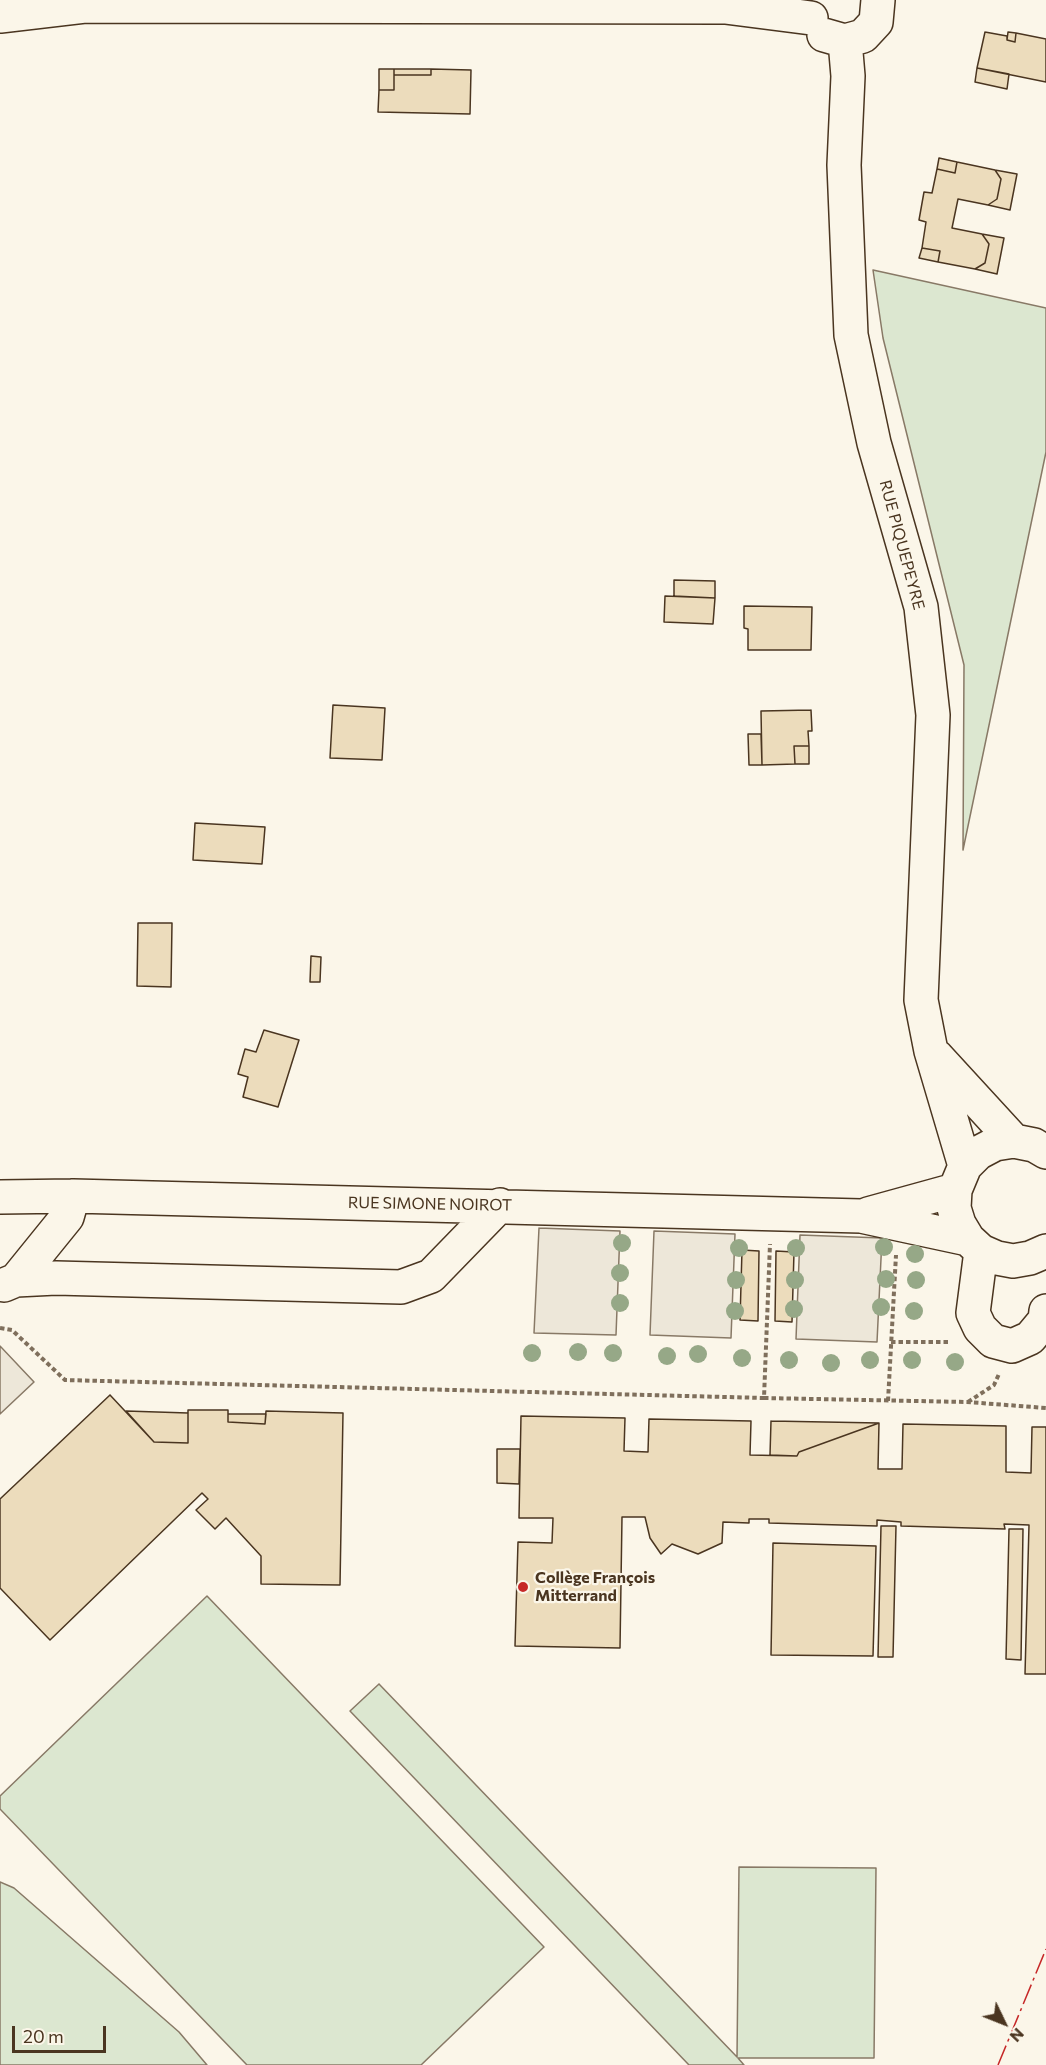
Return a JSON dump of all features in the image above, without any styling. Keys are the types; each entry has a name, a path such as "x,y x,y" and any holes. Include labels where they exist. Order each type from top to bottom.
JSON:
{"street":[{"path":"0,16 85,3 486,11 751,4 811,9 824,35 845,41 863,36 870,30 879,13 878,0"},
{"name":"RUE PIQUEPEYRE","path":"845,41 848,76 844,165 850,335 874,443 921,607 933,715 921,1000 960,1178 954,1208 959,1224 975,1245"},
{"path":"931,1051 1014,1141"},
{"path":"960,1178 978,1153 995,1144 1014,1141 1034,1145 1046,1152"},
{"name":"RUE SIMONE NOIROT","path":"861,1216 960,1178"},
{"path":"8,1284 67,1216 73,1196"},
{"name":"RUE SIMONE NOIROT","path":"0,1197 73,1196 500,1205 861,1216 975,1245"},
{"path":"8,1284 56,1278 401,1287 431,1276 500,1205"},
{"path":"1046,1252 1013,1261 997,1258 975,1245 973,1313 980,1328 993,1341 1012,1346 1030,1338 1045,1320 1046,1311"}],"path":[{"path":"764,1398 771,1213"},
{"path":"888,1401 896,1253"},
{"path":"0,1328 12,1330 65,1380 888,1401 1046,1408"},
{"path":"891,1342 962,1342"}],"green space":[{"path":"873,270 1046,308 1046,452 963,850 964,665 883,338"},
{"path":"207,1596 544,1947 421,2065 247,2065 0,1809 0,1796"},
{"path":"379,1684 737,2057 739,1867 876,1868 874,2058 738,2058 744,2065 689,2065 350,1711"},
{"path":"0,1882 14,1888 179,2032 207,2065 0,2065"}],"shaded area":[{"path":"539,1228 620,1231 616,1335 534,1333"},
{"path":"654,1231 735,1234 731,1338 650,1335"},
{"path":"800,1235 882,1238 877,1342 796,1339"},
{"path":"0,1346 34,1382 0,1414"}],"building":[{"path":"985,32 1007,36 1007,40 1015,42 1016,33 1046,39 1046,82 977,68"},
{"path":"1008,32 1016,33 1015,42 1007,40"},
{"path":"977,68 1009,74 1007,89 975,82"},
{"path":"379,69 394,69 394,90 379,90"},
{"path":"394,69 431,69 431,75 394,75"},
{"path":"431,69 471,70 470,114 378,112 379,90 394,90 394,75 431,75"},
{"path":"939,158 957,162 955,173 937,169"},
{"path":"957,162 995,170 1001,179 997,199 988,205 958,199 952,228 982,234 989,244 985,263 975,269 938,262 940,251 922,248 926,222 919,220 924,192 932,193 937,169 955,173"},
{"path":"995,170 1017,174 1010,210 988,205 997,199 1001,179"},
{"path":"982,234 1004,238 997,274 975,269 985,263 989,244"},
{"path":"922,248 940,251 938,262 919,258"},
{"path":"674,580 715,581 715,598 674,596"},
{"path":"665,596 715,598 713,624 664,622"},
{"path":"744,606 812,607 811,650 748,650 748,629 744,628"},
{"path":"333,705 385,708 382,760 330,758"},
{"path":"811,710 812,731 808,731 809,746 794,746 795,764 762,765 761,711"},
{"path":"748,734 761,734 762,765 749,765"},
{"path":"794,746 809,746 809,764 795,764"},
{"path":"195,823 265,827 262,864 193,860"},
{"path":"138,923 172,923 171,987 137,986"},
{"path":"311,956 321,957 320,982 310,982"},
{"path":"264,1030 299,1040 278,1107 243,1097 248,1077 238,1074 245,1049 256,1052"},
{"path":"742,1250 759,1251 758,1321 740,1320"},
{"path":"776,1251 794,1252 792,1322 775,1321"},
{"path":"110,1395 154,1442 188,1443 188,1410 228,1410 228,1422 265,1424 266,1411 343,1413 340,1585 261,1584 261,1556 226,1518 215,1529 196,1510 208,1499 202,1493 50,1640 0,1588 0,1499"},
{"path":"126,1411 188,1413 188,1443 154,1442"},
{"path":"228,1414 266,1414 265,1424 228,1422"},
{"path":"521,1416 625,1418 624,1451 648,1452 649,1419 751,1421 750,1455 797,1456 799,1452 879,1423 878,1469 902,1469 903,1424 1006,1426 1006,1472 1031,1473 1032,1427 1046,1427 1046,1674 1025,1674 1029,1525 1004,1524 1005,1529 901,1526 901,1522 877,1520 877,1526 769,1523 769,1519 749,1519 749,1523 723,1522 722,1543 698,1554 672,1544 661,1554 650,1538 645,1517 622,1517 620,1648 515,1646 518,1542 552,1543 553,1518 519,1518"},
{"path":"771,1421 879,1423 799,1452 797,1456 770,1455"},
{"path":"497,1449 520,1449 519,1484 497,1483"},
{"path":"881,1526 896,1526 893,1657 878,1657"},
{"path":"1009,1529 1023,1529 1021,1660 1006,1659"},
{"path":"773,1543 876,1546 873,1656 771,1655"}],"power":[{"path":"998,2065 1046,1949"}],"place":[{"name":"Collège François Mitterrand","path":"523,1587"}]}
